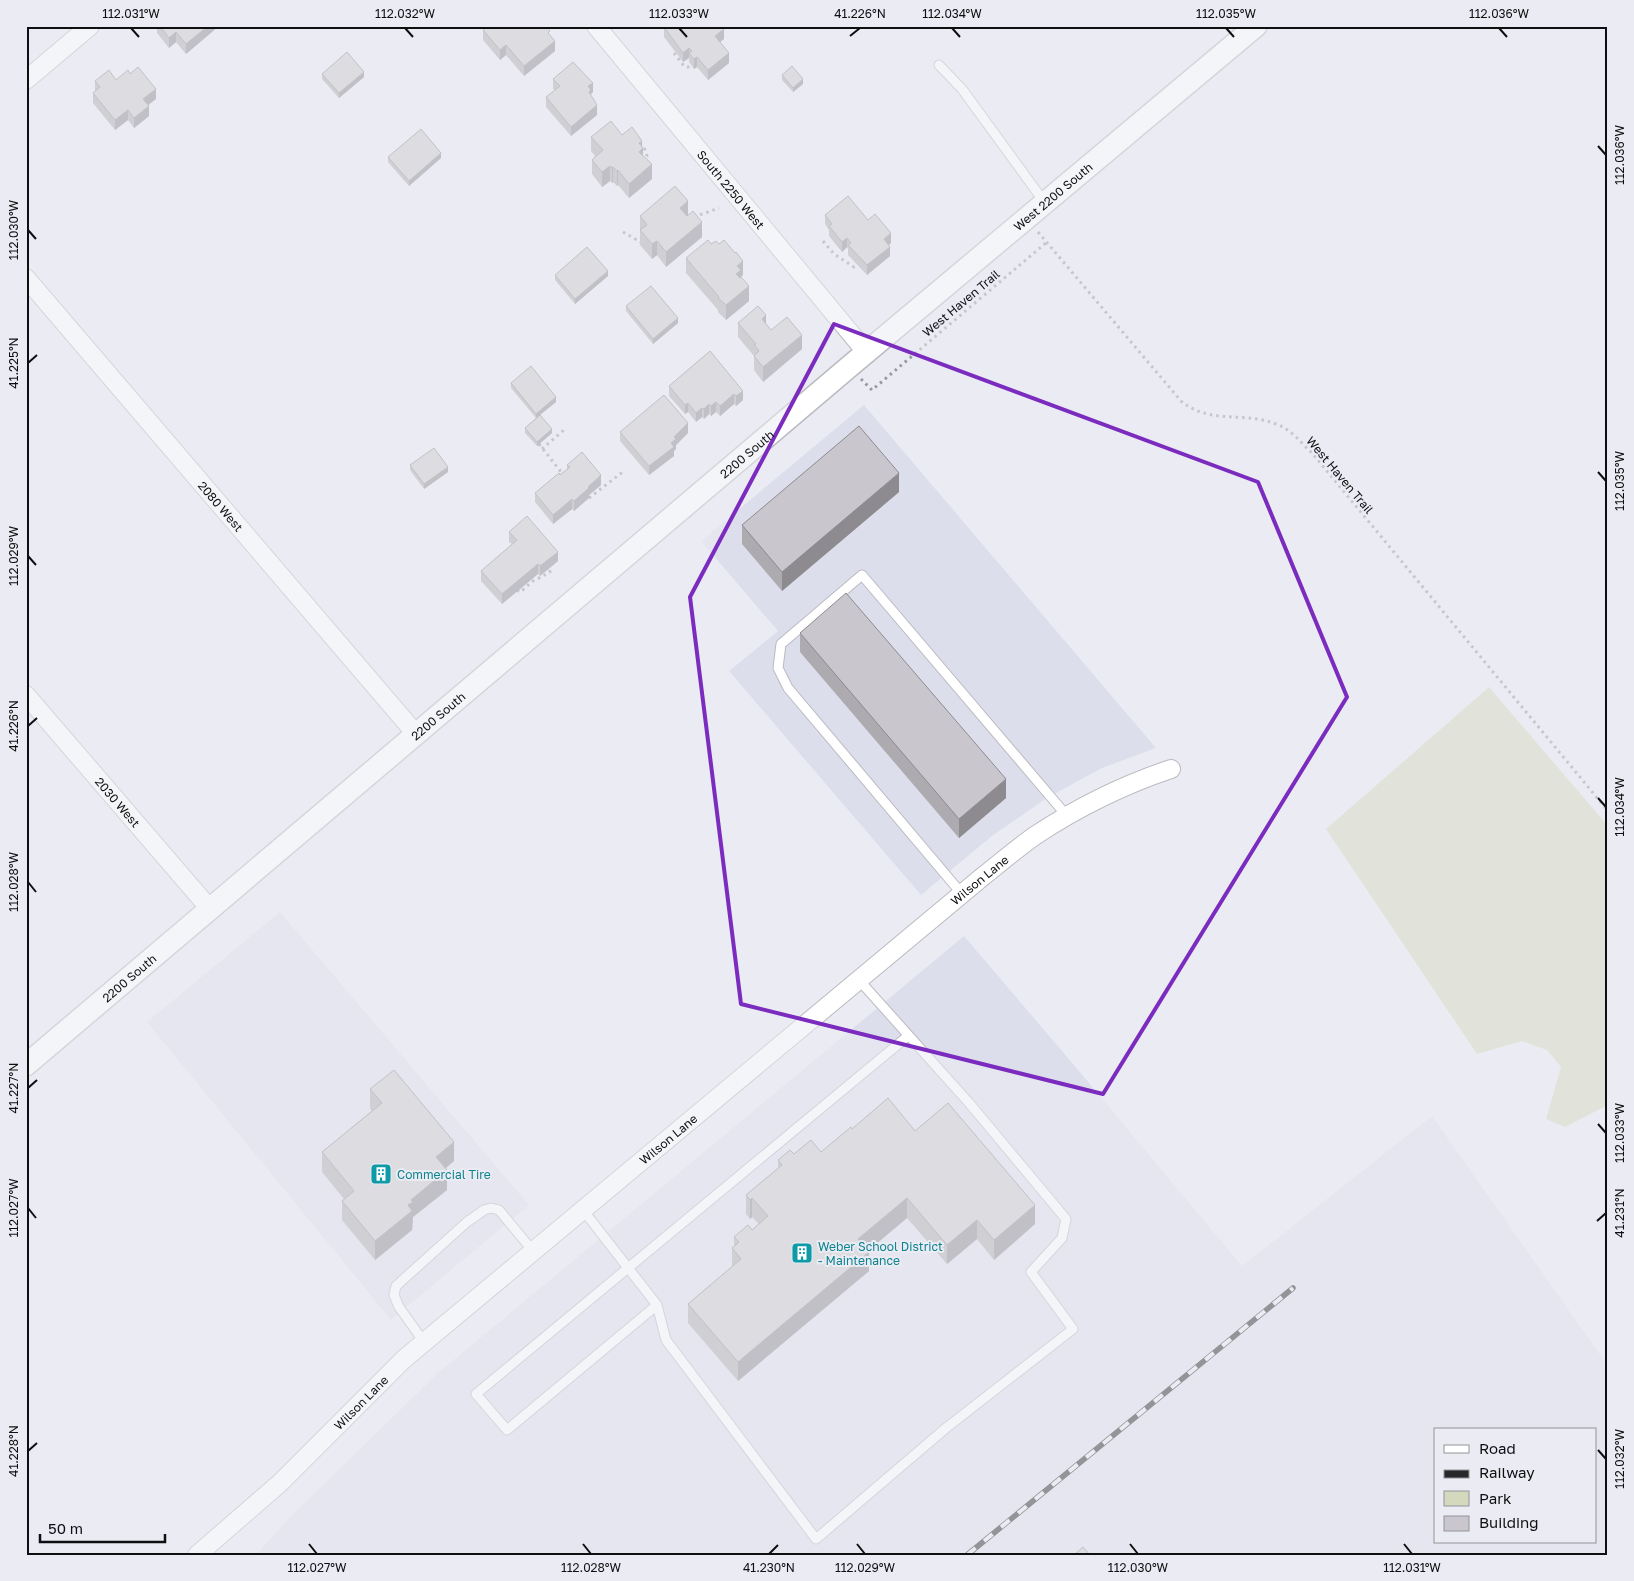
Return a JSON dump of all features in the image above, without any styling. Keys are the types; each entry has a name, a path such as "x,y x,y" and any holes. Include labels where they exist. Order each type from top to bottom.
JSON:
{"street":[{"path":"26,80 90,26"},
{"name":"South 2250 West","path":"596,26 866,353"},
{"name":"West 2200 South","path":"854,371 866,353 1256,26"},
{"name":"2080 West","path":"26,278 416,734"},
{"name":"2200 South","path":"26,1065 416,734 854,371"},
{"name":"2030 West","path":"26,695 210,909"},
{"name":"Wilson Lane","path":"197,1555 280,1483 382,1380 424,1342 962,894 1035,836 1067,816 1144,778 1170,769"}],"lane":[{"path":"939,65 967,95 1046,203"},
{"path":"962,894 788,688 778,668 781,644 862,575 1067,816"},
{"path":"583,1210 657,1305 666,1340 816,1539 946,1428 1073,1329 1031,1272 1062,1238 1066,1219 970,1104 859,980"},
{"path":"657,1305 507,1430 476,1394 908,1036"},
{"path":"424,1342 399,1307 394,1295 396,1286 468,1222 484,1210 490,1208 499,1210 533,1251"}],"path":[{"path":"674,53 684,66 692,65"},
{"path":"638,141 646,152 646,156 641,161"},
{"path":"692,217 719,208"},
{"path":"624,232 643,243"},
{"path":"823,241 834,254 854,267 856,265"},
{"name":"West Haven Trail","path":"854,371 872,390 1047,242 1181,401 1191,409 1208,416 1245,417 1276,424 1292,433 1318,461 1608,811"},
{"path":"542,449 565,429"},
{"path":"539,444 567,479"},
{"path":"589,498 624,471"},
{"path":"517,590 520,592 552,570"}],"highlighted area":[{"path":"834,324 1258,482 1347,697 1103,1094 741,1004 690,597"}],"shaded area":[{"path":"864,405 1156,748 1102,768 1047,798 992,836 921,895 729,671 778,631 701,541"},
{"path":"280,912 529,1205 391,1320 147,1022"},
{"path":"964,936 1242,1266 1432,1116 1608,1366 1608,1555 256,1555 289,1518 438,1373"}],"green space":[{"path":"1489,687 1608,826 1608,1105 1565,1127 1546,1119 1561,1067 1547,1050 1522,1041 1477,1054 1326,829"}],"building":[{"path":"160,26 208,26 186,44 176,32 169,38"},
{"path":"488,26 546,26 550,31 548,33 555,41 524,66 506,45 500,50 483,30"},
{"path":"722,26 724,29 715,36 729,53 708,70 697,57 694,59 689,53 692,51 689,48 683,53 664,27"},
{"path":"347,52 364,72 339,93 322,74"},
{"path":"573,62 593,83 588,86 591,90 589,92 597,105 571,127 546,97 560,86 553,79"},
{"path":"792,66 803,79 793,88 782,75"},
{"path":"138,67 156,89 143,99 149,106 134,118 128,110 115,120 93,93 100,87 95,81 109,70 116,80 128,70 130,74"},
{"path":"611,121 622,135 632,127 642,141 639,143 643,148 639,152 652,164 629,184 618,170 610,166 602,172 592,160 603,150 591,137"},
{"path":"421,129 441,153 409,181 388,157"},
{"path":"675,186 688,201 680,208 687,216 693,211 702,222 666,252 657,241 652,244 640,230 647,225 640,216"},
{"path":"848,196 868,220 875,214 891,233 884,239 890,247 867,265 848,245 851,243 847,238 842,242 829,226 832,224 825,215"},
{"path":"708,240 711,244 716,241 719,244 724,240 743,261 737,266 741,270 736,274 749,286 726,305 718,298 686,258"},
{"path":"587,247 608,271 575,299 555,275"},
{"path":"651,286 678,318 653,339 626,306"},
{"path":"758,306 766,315 762,319 771,330 787,317 802,335 763,367 754,356 759,351 754,345 756,344 738,323"},
{"path":"710,351 743,391 736,396 734,394 720,406 716,402 711,406 709,404 696,413 688,403 685,405 669,386"},
{"path":"531,366 556,397 536,414 511,383"},
{"path":"664,395 688,423 674,437 676,439 671,443 674,447 649,466 620,432"},
{"path":"540,415 552,429 537,442 525,428"},
{"path":"859,426 899,473 782,572 742,525"},
{"path":"434,448 448,467 424,484 410,465"},
{"path":"582,452 601,475 574,501 572,499 553,515 535,493 559,473 560,475 570,467 567,465"},
{"path":"527,516 558,552 540,566 538,564 502,594 481,571 517,540 509,532"},
{"path":"846,593 1006,779 959,819 800,633"},
{"name":"Commercial Tire","path":"394,1070 454,1142 436,1157 447,1170 411,1200 413,1202 408,1205 412,1211 375,1241 342,1201 354,1191 322,1152 382,1103 370,1089"},
{"name":"Weber School District - Maintenance","path":"888,1098 915,1131 948,1103 1035,1205 994,1240 977,1220 947,1245 907,1198 858,1239 869,1252 738,1362 688,1304 741,1259 732,1248 739,1242 734,1237 748,1225 752,1230 768,1216 752,1198 750,1200 746,1195 782,1165 778,1160 790,1150 794,1154 811,1140 821,1152 851,1127 852,1129"},
{"path":"1083,1547 1090,1555 1074,1555"}],"railway":[{"path":"967,1555 1293,1288"}],"place":[{"name":"Commercial Tire","path":"381,1174"},
{"name":"Weber School District - Maintenance","path":"802,1253"}]}
